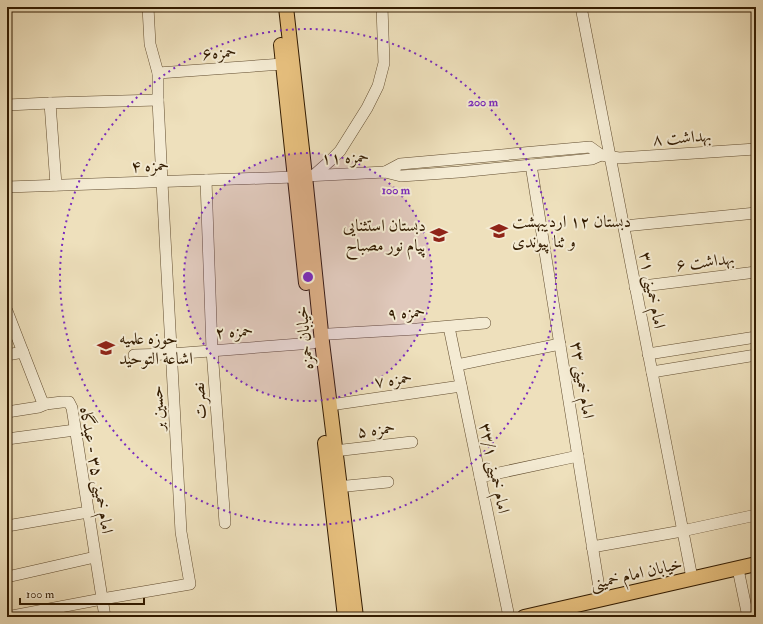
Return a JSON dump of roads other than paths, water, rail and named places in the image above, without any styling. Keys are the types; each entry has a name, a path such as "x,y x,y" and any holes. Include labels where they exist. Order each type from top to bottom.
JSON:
{"main road":[{"name":"خیابان حمزه","path":"276,7 283,64 304,176"},
{"name":"خیابان حمزه","path":"286,7 321,339 345,617"},
{"name":"خیابان حمزه","path":"321,339 356,617"},
{"name":"خیابان امام خمینی","path":"524,617 756,564"}],"street":[{"name":"حسین بر","path":"102,599 190,584 181,532 162,182 158,73 150,44 148,7"},
{"path":"304,176 331,160 340,151 367,108 378,86 384,63 382,7"},
{"name":"امام خمینی ۳۱","path":"581,7 606,156 624,226 692,578"},
{"name":"حمزه۶","path":"158,73 283,64"},
{"path":"7,106 50,103 158,100"},
{"path":"50,103 56,185"},
{"path":"385,172 400,164 590,147 606,156"},
{"name":"بهداشت ۸","path":"606,156 619,158 756,149"},
{"path":"385,172 401,176 459,172 592,159 606,156"},
{"name":"امام خمینی ۳۳","path":"531,165 601,600"},
{"name":"حمزه ۱۱","path":"304,176 385,172"},
{"name":"حمزه ۴","path":"7,187 304,176"},
{"name":"نصرت","path":"206,180 212,350 225,523"},
{"path":"624,226 756,213"},
{"name":"بهداشت ۶","path":"635,287 756,272"},
{"path":"7,311 42,401 46,404 39,407 7,412"},
{"name":"حمزه ۹","path":"321,339 485,323"},
{"name":"امام خمینی ۳۳/۱","path":"448,327 509,617"},
{"path":"648,354 756,337"},
{"name":"حمزه ۲","path":"134,355 171,354 321,339"},
{"path":"456,365 560,344"},
{"path":"7,355 23,352"},
{"path":"652,372 756,355"},
{"name":"حمزه ۷","path":"330,405 461,386"},
{"name":"امام خمینی ۳۵ - عیدگاه","path":"46,404 69,402 72,408 105,617"},
{"path":"7,439 75,430"},
{"name":"حمزه ۵","path":"343,450 412,442"},
{"path":"480,477 578,456"},
{"path":"347,486 388,482"},
{"path":"7,526 88,512"},
{"path":"592,547 682,531 756,514"},
{"path":"7,576 95,557"},
{"path":"738,569 748,617"},
{"path":"7,617 102,599"}],"place":[{"name":"دبستان ۱۲ اردیبهشت و ثنا پیوندی","path":"499,231"},
{"name":"دبستان استثنایی پیام نور مصباح","path":"439,235"},
{"name":"حوزه علمیه اشاعة التوحید","path":"106,348"}]}
